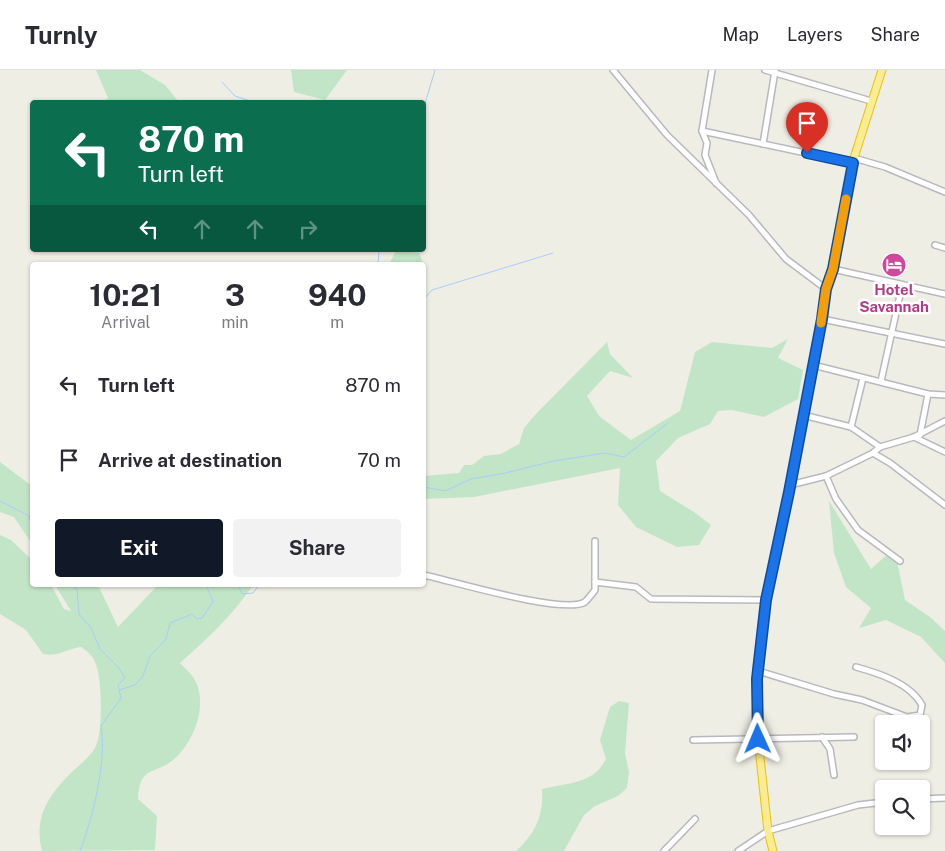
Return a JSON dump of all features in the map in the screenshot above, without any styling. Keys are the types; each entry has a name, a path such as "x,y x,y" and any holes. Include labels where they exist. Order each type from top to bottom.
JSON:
{"highway":[{"path":"773,851 768,831 758,739 758,671 766,600 790,485 826,289 833,269 854,161 882,70"}],"street":[{"path":"613,70 667,135 717,187 749,215 786,259 826,289"},
{"path":"712,70 702,131 707,143 705,155 717,187"},
{"path":"764,70 871,101"},
{"path":"763,144 775,72"},
{"path":"702,131 885,167 945,192"},
{"path":"936,245 945,248"},
{"path":"833,269 902,286 945,294"},
{"path":"882,381 902,286"},
{"path":"822,319 945,344"},
{"path":"813,365 928,394 945,395"},
{"path":"851,427 864,378"},
{"path":"920,435 928,394"},
{"path":"803,415 851,427 880,448"},
{"path":"790,485 826,476 874,453 880,448 920,435 945,421"},
{"path":"914,437 945,452"},
{"path":"874,453 945,505"},
{"path":"826,476 836,499 858,530 900,561"},
{"path":"426,575 466,584 495,594 564,606 584,602 595,590 595,541"},
{"path":"595,582 636,587 651,599 766,600"},
{"path":"758,671 834,694 862,700 907,717 920,715 922,705 917,697 884,676 856,667"},
{"path":"822,737 830,749 834,775"},
{"path":"693,740 854,737"},
{"path":"930,799 945,798"},
{"path":"738,851 768,831 858,805 875,803"},
{"path":"664,851 695,819"}],"green space":[{"path":"96,70 140,70 165,85 177,100 106,100 108,98"},
{"path":"291,70 347,70 325,100 294,92"},
{"path":"395,252 411,252 419,253 423,262 390,262"},
{"path":"788,339 778,358 803,370 798,399 764,417 732,410 718,411 710,424 678,438 656,461 660,491 711,525 699,545 677,547 636,527 618,505 620,468 474,497 426,499 426,476 459,473 464,465 472,465 484,456 501,454 519,444 524,428 535,415 607,342 610,354 633,378 610,371 587,396 599,416 631,440 680,411 695,352 712,342 772,348"},
{"path":"0,462 30,484 30,541 14,517 0,512"},
{"path":"829,501 871,569 890,552 897,561 905,600 930,617 945,631 945,663 921,637 886,620 859,628 871,608 846,587 834,553"},
{"path":"0,535 11,540 30,558 30,587 52,587 64,609 71,611 56,587 99,587 118,627 156,587 252,587 228,617 180,663 192,675 198,687 200,710 193,733 181,753 166,765 145,776 139,788 138,799 157,816 155,850 42,851 40,827 46,806 58,787 91,754 98,741 101,709 99,675 93,658 81,647 58,654 43,654 26,630 0,614"},
{"path":"619,701 629,703 625,753 629,772 627,788 618,796 595,806 584,815 564,851 516,851 533,831 540,816 542,789 579,781 587,778 601,767 606,759 600,740 610,707"}],"waterway":[{"path":"426,100 435,70"},
{"path":"222,82 235,96 247,100"},
{"path":"378,262 379,252"},
{"path":"426,297 432,290 553,253"},
{"path":"426,487 445,491 471,479 554,461 605,453 624,457 668,423"},
{"path":"0,501 29,516 30,519"},
{"path":"75,587 77,590 79,614 91,628 100,649 119,668 125,678 118,685 119,689"},
{"path":"80,851 90,822 98,789 102,756 101,726 121,698 119,690 135,685 143,676 150,656 166,639 170,623 192,614 197,619 202,618 213,602 207,587"},
{"path":"239,587 242,594 253,593 258,587"}],"slow traffic":[{"path":"821,323 826,289 833,269 846,199"}],"place":[{"name":"Hotel Savannah","path":"894,265"}],"route":[{"path":"758,739 757,679 766,600 789,492 826,289 833,269 853,163 807,153"}]}
